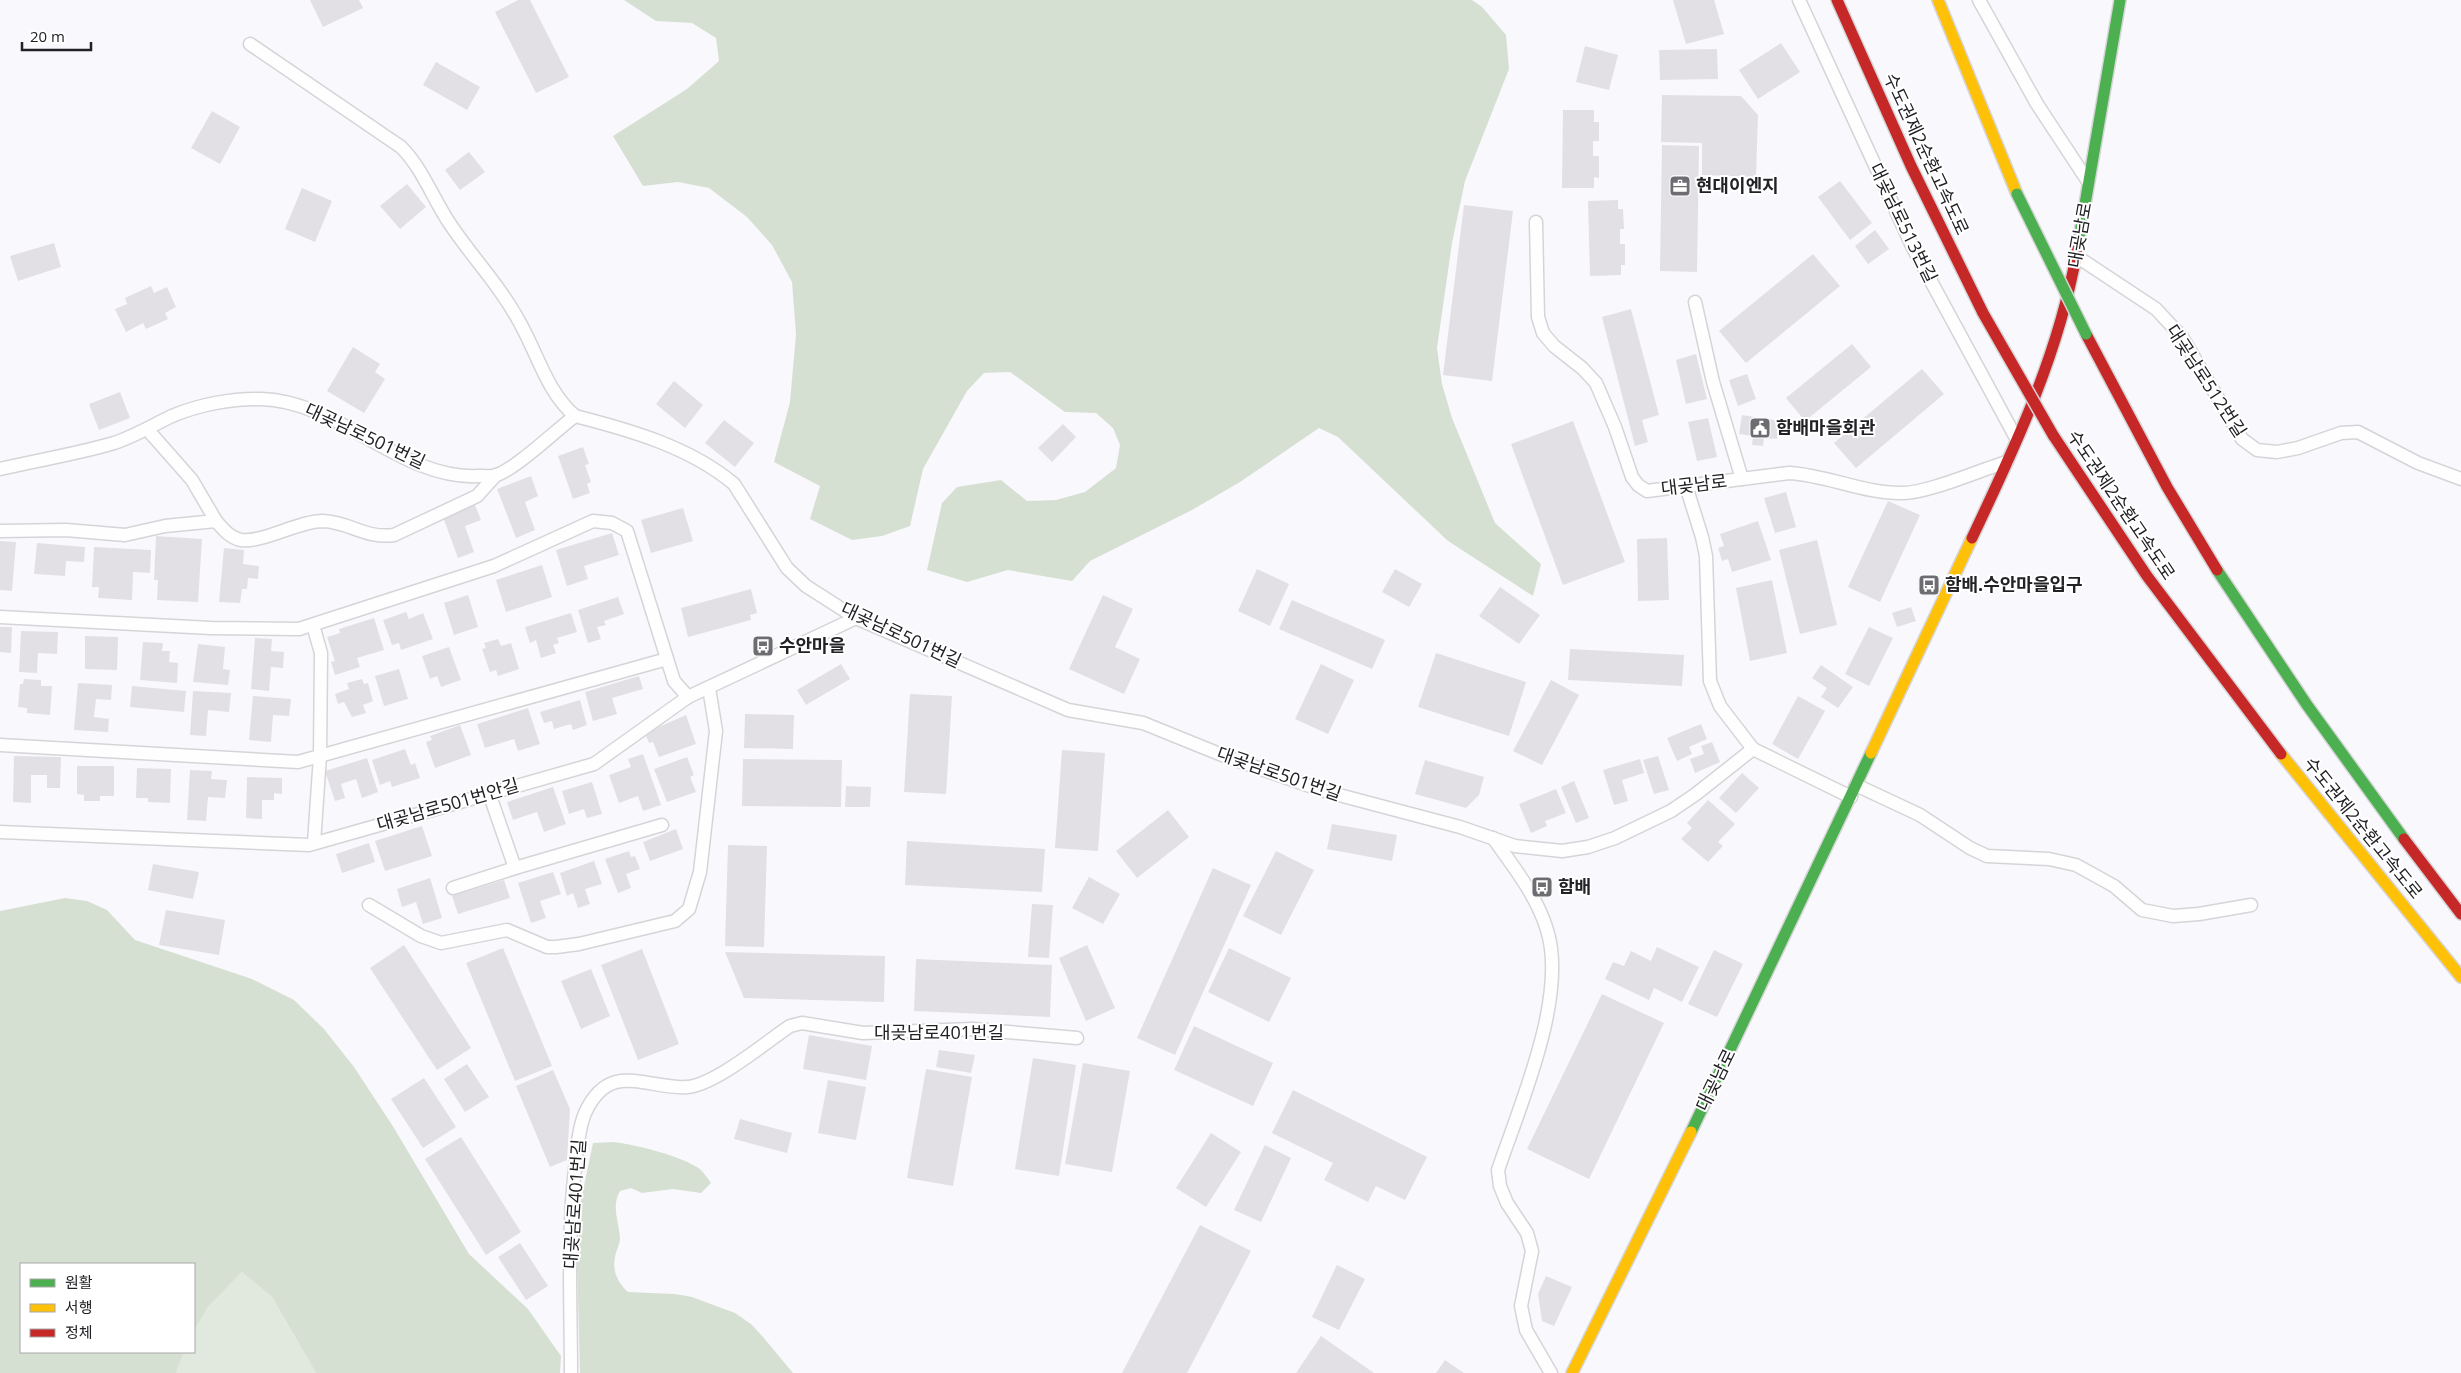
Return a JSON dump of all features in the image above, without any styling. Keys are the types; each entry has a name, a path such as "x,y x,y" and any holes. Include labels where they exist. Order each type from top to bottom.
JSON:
{"main road":[{"name":"수도권제2순환고속도로","path":"1837,0 1915,174 1984,314 2082,482 2166,603 2268,736 2461,977"},
{"name":"수도권제2순환고속도로","path":"1938,0 2017,194 2116,397 2199,540 2286,676 2372,800 2461,914"},
{"name":"대곶남로","path":"1572,1373 1745,1021 2018,440 2053,351 2076,256 2120,0"}],"lane":[{"name":"대곶남로513번길","path":"1799,0 1913,248 2018,440"},
{"path":"1979,0 2037,104 2089,184"},
{"path":"147,429 192,480 216,522 228,534 241,540 322,521 342,523 358,532 371,535 388,536 477,496 496,476 576,416 563,406 553,391 510,305 448,222 412,158 401,148 250,44"},
{"name":"대곶남로","path":"1536,222 1538,317 1543,333 1554,346 1582,368 1596,383 1615,427 1632,477 1638,485 1647,491 1789,473 1810,474 1887,492 1905,493 1925,489 2009,461"},
{"name":"대곶남로512번길","path":"2076,256 2156,309 2182,337 2192,352 2242,439 2257,450 2277,452 2298,448 2341,433 2358,432 2418,463 2461,479"},
{"path":"1694,302 1713,382 1742,479"},
{"name":"대곶남로501번길","path":"0,469 112,443 147,429 174,415 212,405 260,399 286,401 334,420 392,452 427,467 467,477 496,476"},
{"name":"대곶남로501번길","path":"576,416 617,427 665,444 722,474 734,484 772,548 787,568 806,586 856,618 1068,710 1144,723 1227,757 1324,791 1460,827 1515,846 1562,851 1588,847 1614,838 1671,811 1696,794 1753,748"},
{"path":"1686,486 1706,556 1710,681 1720,706 1753,748 1854,791 1920,815 1970,848 1988,856 2049,859 2076,865 2114,886 2142,910 2173,916 2199,914 2250,905"},
{"path":"0,617 211,628 300,629 494,566 593,521 612,523 627,531 674,681 688,697"},
{"path":"0,531 66,530 125,535 165,526 216,522"},
{"name":"대곶남로501번안길","path":"0,832 314,843 594,764 688,697 856,618"},
{"path":"314,625 321,653 320,756 314,843"},
{"path":"0,745 298,762 667,659"},
{"path":"369,905 421,936 441,942 507,930 547,947 556,947 598,940 675,921 689,909 700,872 716,731 709,688"},
{"path":"489,793 515,868"},
{"path":"453,888 662,825"},
{"path":"1493,838 1525,885 1547,930 1551,950 1549,1002 1544,1029 1498,1170 1504,1195 1527,1233 1532,1251 1521,1306 1526,1330 1551,1373"},
{"name":"대곶남로401번길","path":"571,1373 569,1260 572,1197 578,1145 584,1115 592,1099 602,1089 615,1082 632,1081 669,1087 689,1087 711,1080 790,1026 802,1023 863,1033 973,1029 1078,1038"}],"shaded area":[{"path":"242,1272 272,1297 316,1373 176,1373 184,1353 195,1353 195,1329 208,1307"}],"green space":[{"path":"624,0 1472,0 1482,7 1506,35 1509,69 1465,181 1452,243 1437,348 1442,384 1452,418 1495,523 1541,564 1533,596 1448,541 1338,437 1319,428 1240,482 1192,510 1090,561 1072,581 1008,570 967,582 927,570 942,503 957,487 1001,480 1027,501 1056,500 1085,492 1116,468 1120,445 1113,428 1096,413 1065,412 1010,372 984,373 967,391 923,469 910,526 882,536 852,540 810,519 820,486 774,462 790,402 796,334 792,282 772,245 747,217 709,188 678,182 643,186 613,136 687,89 719,61 716,38 692,23 656,21"},
{"path":"65,898 87,901 107,910 135,940 252,979 294,1000 324,1029 354,1067 394,1128 469,1254 528,1309 561,1356 560,1373 316,1373 272,1297 242,1272 208,1307 195,1329 195,1263 20,1263 20,1353 184,1353 176,1373 0,1373 0,911"},
{"path":"613,1142 646,1148 684,1160 701,1170 711,1183 701,1193 673,1189 642,1193 631,1188 620,1191 616,1202 616,1214 620,1240 614,1262 615,1272 621,1285 628,1292 675,1294 692,1297 735,1313 751,1324 793,1373 580,1373 577,1257 581,1200 593,1143"}],"building":[{"path":"310,0 359,0 363,8 323,27"},
{"path":"518,0 530,0 569,77 536,93 495,12"},
{"path":"1673,0 1714,0 1724,34 1686,44"},
{"path":"1781,43 1800,72 1758,99 1739,70"},
{"path":"1585,46 1618,55 1609,90 1576,82"},
{"path":"1717,49 1718,79 1660,80 1659,50"},
{"path":"436,62 480,87 467,110 423,85"},
{"path":"1662,95 1741,96 1758,115 1756,177 1702,175 1702,143 1661,142"},
{"path":"1563,110 1594,110 1594,122 1599,122 1599,141 1593,141 1593,156 1599,156 1599,178 1594,177 1594,188 1562,188"},
{"path":"212,111 240,127 220,164 191,148"},
{"path":"1662,145 1699,146 1697,272 1660,271"},
{"path":"469,152 485,172 460,190 445,170"},
{"path":"1840,181 1872,223 1850,240 1818,197"},
{"path":"407,184 426,207 400,229 380,206"},
{"path":"302,188 332,201 315,242 285,229"},
{"path":"1618,200 1618,209 1623,209 1624,229 1620,229 1620,244 1625,244 1625,265 1621,265 1621,275 1590,276 1588,201"},
{"path":"1464,205 1513,211 1492,381 1443,375"},
{"path":"1875,230 1889,249 1868,264 1855,246"},
{"path":"54,243 61,267 18,281 10,256"},
{"path":"1813,254 1840,286 1746,363 1719,331"},
{"path":"151,286 154,293 167,287 176,307 165,313 168,319 146,329 143,323 126,332 115,309 127,304 125,298"},
{"path":"1631,309 1659,415 1642,420 1648,442 1635,446 1602,317"},
{"path":"1852,344 1871,367 1805,421 1786,398"},
{"path":"353,347 380,364 375,372 385,379 364,413 327,391"},
{"path":"1696,354 1707,399 1686,404 1676,360"},
{"path":"1922,369 1944,394 1856,468 1834,443"},
{"path":"1747,374 1756,399 1738,406 1729,380"},
{"path":"674,381 703,405 685,428 656,404"},
{"path":"120,392 130,418 99,430 89,404"},
{"name":"함배마을회관","path":"1742,415 1780,421 1777,439 1764,438 1763,446 1752,445 1753,436 1739,434"},
{"path":"1708,418 1717,457 1697,461 1688,422"},
{"path":"724,420 754,443 735,467 705,443"},
{"path":"1573,421 1625,562 1563,585 1511,444"},
{"path":"1063,424 1076,437 1052,462 1038,448"},
{"path":"583,447 589,464 585,465 591,482 587,484 590,493 573,499 558,456"},
{"path":"531,476 538,496 525,502 535,530 516,538 497,489"},
{"path":"1786,492 1796,527 1775,533 1764,498"},
{"path":"1888,501 1920,515 1880,602 1848,587"},
{"path":"475,505 481,520 465,526 474,552 458,558 443,517"},
{"path":"683,508 693,541 651,553 641,520"},
{"path":"1758,521 1771,560 1732,572 1728,559 1722,561 1718,548 1724,546 1720,534"},
{"path":"612,533 619,555 584,566 588,579 567,586 556,550"},
{"path":"156,536 202,539 198,602 157,600 158,580 154,580"},
{"path":"1667,538 1669,600 1638,601 1637,539"},
{"path":"1817,540 1837,625 1800,634 1779,550"},
{"path":"0,541 16,542 12,591 0,590"},
{"path":"37,543 85,547 84,562 66,561 65,576 34,574"},
{"path":"94,547 151,550 150,573 133,572 132,600 98,598 99,587 92,587"},
{"path":"224,548 244,550 243,564 259,566 258,579 248,578 247,589 242,589 240,603 219,602"},
{"path":"542,565 552,597 506,612 496,580"},
{"path":"1257,569 1289,584 1270,626 1238,611"},
{"path":"1395,569 1422,584 1409,607 1382,592"},
{"path":"1772,580 1787,653 1750,661 1736,588"},
{"path":"1500,587 1540,615 1519,644 1479,616"},
{"path":"751,589 757,613 750,615 751,620 688,637 681,608"},
{"path":"468,595 478,627 454,635 444,603"},
{"path":"1103,595 1133,609 1115,647 1140,659 1124,694 1069,669"},
{"path":"618,597 624,614 604,621 606,625 597,627 601,639 588,643 578,610"},
{"path":"1292,600 1385,640 1372,669 1279,629"},
{"path":"1911,607 1916,621 1897,627 1892,613"},
{"path":"406,612 409,619 423,613 433,639 401,650 399,643 392,645 383,620"},
{"path":"571,613 577,632 557,638 559,643 553,645 556,653 541,658 536,640 530,643 525,627"},
{"path":"374,618 384,650 357,658 360,667 335,675 331,662 335,661 327,637 340,633 339,629"},
{"path":"0,627 12,627 11,653 0,652"},
{"path":"1869,627 1893,638 1869,686 1845,674"},
{"path":"21,631 58,632 57,654 38,653 37,673 19,672"},
{"path":"85,636 118,637 117,670 85,669"},
{"path":"255,638 272,639 271,651 284,652 283,668 271,667 269,691 251,689"},
{"path":"498,639 501,646 511,643 519,669 498,676 496,670 490,672 482,649 486,648 484,643"},
{"path":"143,642 163,643 162,651 170,651 169,662 178,663 177,683 140,680"},
{"path":"198,644 225,647 223,669 230,670 228,685 193,682"},
{"path":"449,647 461,680 441,687 437,676 430,679 422,656"},
{"path":"1570,649 1684,655 1682,686 1568,680"},
{"path":"1436,653 1526,682 1509,736 1418,707"},
{"path":"841,664 850,679 806,705 797,690"},
{"path":"1321,664 1354,680 1328,734 1295,719"},
{"path":"1821,665 1853,687 1838,708 1821,697 1827,688 1812,678"},
{"path":"399,669 408,699 384,706 375,676"},
{"path":"639,676 643,689 612,698 617,714 593,721 585,692"},
{"path":"24,679 41,680 41,686 52,686 50,715 27,713 27,708 18,707 20,684 23,684"},
{"path":"362,679 364,684 368,683 373,701 363,705 366,713 352,717 344,702 338,704 335,694 349,689 347,683"},
{"path":"1551,680 1579,695 1542,765 1513,751"},
{"path":"78,683 112,685 111,700 96,699 94,717 109,719 108,732 74,730"},
{"path":"132,686 186,691 184,712 130,707"},
{"path":"193,691 231,693 229,712 208,710 206,736 190,735"},
{"path":"910,694 952,696 946,794 904,792"},
{"path":"253,696 291,699 289,716 273,715 271,742 249,740"},
{"path":"1798,696 1825,711 1798,759 1772,744"},
{"path":"580,700 587,725 573,730 571,724 554,729 552,721 544,723 540,712"},
{"path":"528,708 540,744 518,751 514,739 485,748 477,724"},
{"path":"745,714 794,715 793,749 744,748"},
{"path":"686,715 696,744 659,757 653,742 649,743 645,733"},
{"path":"1701,724 1707,739 1689,747 1692,754 1677,761 1667,738"},
{"path":"460,725 471,755 435,768 426,742 432,740 430,736"},
{"path":"1712,742 1720,762 1695,773 1690,759 1704,754 1701,746"},
{"path":"405,749 411,765 415,763 420,778 392,787 390,781 380,785 372,760"},
{"path":"1062,750 1105,753 1098,851 1055,848"},
{"path":"643,754 661,805 643,811 638,796 619,803 609,775 631,767 628,759"},
{"path":"14,756 61,757 60,788 47,788 47,775 31,775 31,803 13,802"},
{"path":"1658,756 1669,790 1654,794 1643,760"},
{"path":"687,757 694,775 690,777 696,792 667,802 654,769"},
{"path":"367,758 378,792 362,798 356,779 341,784 345,798 335,801 325,771"},
{"path":"743,759 842,760 841,807 742,806"},
{"path":"1640,759 1644,773 1622,780 1628,801 1614,805 1603,770"},
{"path":"1425,760 1484,777 1479,795 1466,808 1415,794"},
{"path":"77,766 114,766 114,796 100,796 100,801 84,801 84,795 77,794"},
{"path":"137,768 171,769 170,803 148,802 148,798 136,798"},
{"path":"190,770 212,771 211,779 227,780 225,798 208,797 206,821 187,820"},
{"path":"1742,773 1759,788 1736,813 1719,798"},
{"path":"247,777 282,778 282,794 274,793 274,800 262,800 262,819 246,818"},
{"path":"1574,781 1589,818 1576,823 1561,787"},
{"path":"592,782 602,814 587,818 584,809 569,814 562,791"},
{"path":"846,786 871,787 870,807 845,807"},
{"path":"553,787 566,824 544,832 537,812 513,820 507,802"},
{"path":"1556,789 1566,813 1545,821 1547,826 1531,833 1519,804"},
{"path":"1708,800 1735,824 1718,842 1723,846 1708,862 1681,839 1692,828 1687,823"},
{"path":"1168,810 1189,837 1137,878 1116,851"},
{"path":"1332,824 1397,835 1392,861 1327,849"},
{"path":"422,826 432,856 385,871 375,841"},
{"path":"676,829 683,849 650,861 643,842"},
{"path":"907,841 1045,849 1042,892 905,885"},
{"path":"369,843 375,862 342,873 336,854"},
{"path":"728,845 767,846 764,947 725,946"},
{"path":"629,851 631,857 635,856 640,869 626,874 631,888 618,893 605,859"},
{"path":"1276,851 1314,870 1281,935 1243,916"},
{"path":"594,861 602,884 585,889 590,904 578,908 573,893 567,896 560,873"},
{"path":"153,864 199,872 193,899 148,890"},
{"path":"1213,868 1251,885 1175,1055 1137,1038"},
{"path":"553,872 561,894 540,901 546,918 531,923 518,883"},
{"path":"1089,877 1120,894 1103,924 1072,908"},
{"path":"430,878 442,918 423,924 416,902 402,907 397,889"},
{"path":"504,880 510,898 458,914 452,896"},
{"path":"1032,904 1053,905 1049,958 1028,957"},
{"path":"166,910 225,920 219,955 159,945"},
{"path":"404,945 471,1048 437,1070 370,968"},
{"path":"1087,945 1115,1008 1086,1021 1059,958"},
{"path":"1657,947 1699,967 1682,1002 1654,988 1649,1000 1605,979 1613,962 1624,966 1631,951 1651,961"},
{"path":"503,948 552,1066 515,1081 466,963"},
{"path":"1229,948 1291,978 1269,1022 1208,992"},
{"path":"642,949 679,1044 638,1060 601,965"},
{"path":"1714,950 1743,964 1717,1017 1688,1004"},
{"path":"725,952 885,956 884,1002 744,998"},
{"path":"916,959 1052,965 1050,1017 914,1011"},
{"path":"591,969 610,1016 581,1029 561,981"},
{"path":"1602,994 1664,1023 1589,1179 1527,1149"},
{"path":"1194,1026 1273,1063 1253,1106 1174,1070"},
{"path":"809,1035 872,1046 866,1080 803,1069"},
{"path":"939,1050 975,1055 971,1073 936,1067"},
{"path":"1033,1058 1076,1065 1059,1176 1015,1169"},
{"path":"1083,1063 1130,1071 1112,1172 1065,1164"},
{"path":"467,1064 489,1097 465,1112 444,1079"},
{"path":"926,1069 972,1077 953,1186 907,1178"},
{"path":"553,1070 570,1109 567,1160 550,1167 516,1086"},
{"path":"424,1078 456,1127 423,1148 391,1099"},
{"path":"828,1080 866,1087 856,1140 818,1133"},
{"path":"1293,1090 1427,1157 1405,1200 1376,1186 1368,1202 1324,1180 1333,1163 1272,1133"},
{"path":"740,1119 792,1133 787,1153 734,1139"},
{"path":"1211,1133 1241,1152 1206,1207 1176,1188"},
{"path":"461,1137 521,1232 486,1255 425,1159"},
{"path":"1265,1145 1291,1158 1261,1222 1234,1210"},
{"path":"1200,1225 1251,1251 1187,1373 1122,1373"},
{"path":"520,1243 548,1286 526,1300 498,1257"},
{"path":"1337,1265 1365,1279 1339,1330 1312,1317"},
{"path":"1546,1276 1572,1287 1554,1326 1542,1321 1538,1294"},
{"path":"1321,1336 1374,1373 1296,1373"},
{"path":"1445,1360 1464,1373 1436,1373"}],"traffic: fast":[{"path":"2078,245 2120,0"},
{"path":"2017,194 2086,334"},
{"path":"2217,570 2307,705 2404,839"},
{"path":"1691,1132 1871,753"}],"traffic: slow":[{"path":"1938,0 2017,194"},
{"path":"1871,753 1972,538"},
{"path":"2281,754 2461,977"},
{"path":"1572,1373 1691,1132"}],"traffic: jam":[{"path":"1837,0 1911,166 1983,313"},
{"path":"1972,538 2021,431 2049,358 2061,321 2078,245"},
{"path":"1983,313 2053,435"},
{"path":"2086,334 2167,487 2217,570"},
{"path":"2053,435 2147,576 2281,754"},
{"path":"2404,839 2461,914"}],"place":[{"name":"현대이엔지","path":"1680,186"},
{"name":"함배마을회관","path":"1760,428"},
{"name":"함배.수안마을입구","path":"1929,585"},
{"name":"수안마을","path":"763,646"},
{"name":"함배","path":"1542,887"}]}
